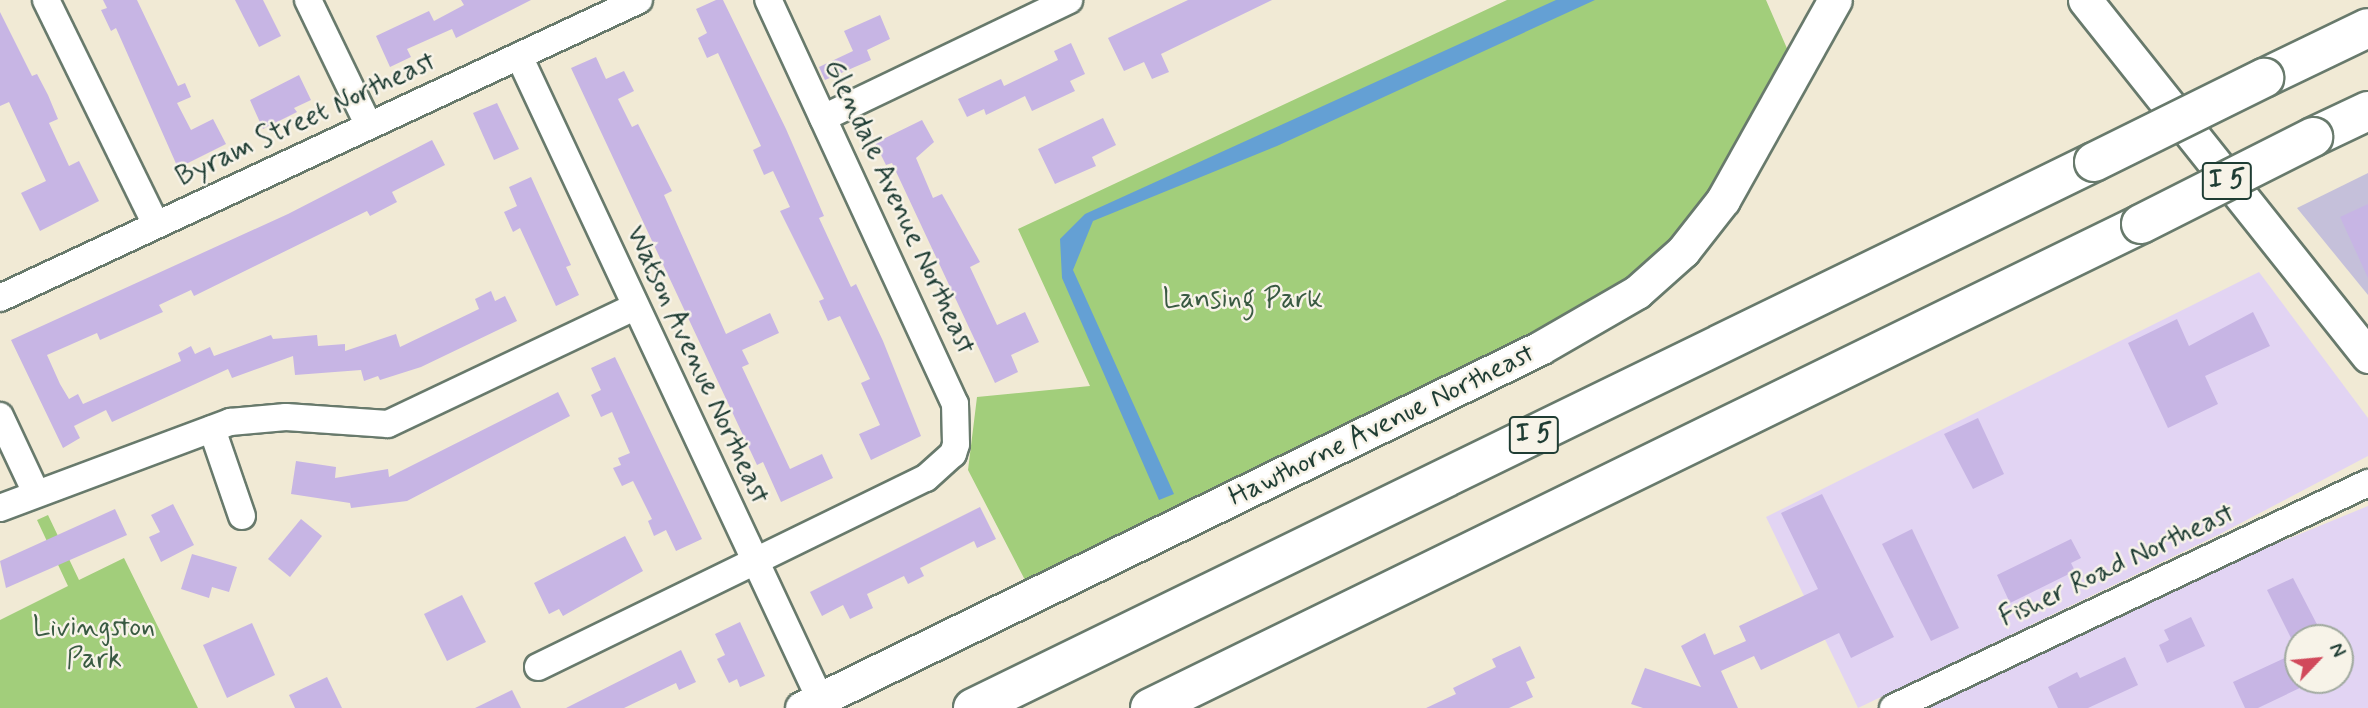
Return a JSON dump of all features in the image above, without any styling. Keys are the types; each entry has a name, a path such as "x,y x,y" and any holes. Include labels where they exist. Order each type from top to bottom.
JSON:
{"highway":[{"name":"I 5","path":"973,708 2368,28"},
{"name":"I 5","path":"1150,708 2368,111"}],"main road":[{"name":"Hawthorne Avenue Northeast","path":"811,704 1540,348 1637,292 1683,251 1723,200 1835,0"},
{"path":"2085,0 2368,356"}],"street":[{"path":"46,0 156,225"},
{"path":"308,0 369,124"},
{"name":"Byram Street Northeast","path":"0,298 639,0"},
{"name":"Glendale Avenue Northeast","path":"754,562 926,478 953,454 957,444 955,404 768,0"},
{"path":"823,118 1069,0"},
{"name":"Watson Avenue Northeast","path":"519,56 754,562 811,704"},
{"path":"0,508 36,492 212,429 256,417 388,424 634,307"},
{"path":"0,416 36,492"},
{"path":"212,429 242,516"},
{"name":"Fisher Road Northeast","path":"1894,708 2368,483"},
{"path":"538,667 754,562"}],"shaded area":[{"path":"2368,173 2368,295 2297,208"},
{"path":"2259,272 2368,418 2368,456 2220,534 1858,708 1766,517"},
{"path":"2368,506 2368,708 1922,708 2166,589"}],"green space":[{"name":"Lansing Park","path":"1507,0 1766,0 1789,53 1732,169 1653,266 1502,353 1025,580 968,470 977,397 1090,386 1018,229"},
{"name":"Livingston Park","path":"48,515 79,580 124,558 198,708 0,708 0,620 68,586 37,520"}],"water":[{"path":"1556,0 1595,0 1277,146 1093,221 1073,270 1174,494 1159,500 1062,278 1060,239 1085,214"}],"building":[{"path":"103,0 137,0 178,86 185,83 191,97 177,103 191,130 213,119 226,144 178,168 116,28 111,31 101,10 107,8"},
{"path":"235,0 263,0 281,36 259,47"},
{"path":"461,0 531,0 456,38 452,29 407,49 411,57 390,67 376,36 429,11 434,21 464,5"},
{"path":"716,0 723,0 786,129 824,216 819,218 851,287 856,284 883,341 921,436 871,460 859,434 880,425 861,383 870,379 840,316 828,321 819,301 824,299 780,211 790,207 773,171 764,175 753,150 761,146 718,53 707,58 698,38 707,33 696,9"},
{"path":"1188,0 1272,0 1161,54 1169,72 1152,79 1144,62 1124,71 1108,38"},
{"path":"0,12 32,76 37,74 48,95 58,119 49,123 69,166 79,161 99,201 40,231 21,193 46,181 9,102 0,106"},
{"path":"880,15 890,39 867,50 871,60 825,80 819,67 853,51 844,31"},
{"path":"1071,43 1085,74 1070,81 1075,91 1032,111 1025,96 986,115 984,109 967,117 958,99 1001,79 1004,86 1058,60 1054,51"},
{"path":"596,57 606,79 624,71 634,91 618,99 632,127 638,124 672,191 664,195 726,334 770,313 779,333 742,350 749,364 742,367 790,469 822,454 833,478 781,502 763,462 757,465 571,68"},
{"path":"299,75 311,100 294,108 297,112 263,129 250,100"},
{"path":"497,103 519,149 494,160 473,113"},
{"path":"1103,118 1116,145 1092,157 1096,166 1055,184 1038,149"},
{"path":"922,120 934,142 916,158 933,198 942,194 980,262 970,267 997,325 1025,312 1039,342 1011,355 1018,372 995,383 892,163 886,165 875,143"},
{"path":"432,140 445,165 392,192 397,202 370,216 367,211 194,296 191,290 159,305 163,312 100,340 97,333 47,355 60,384 69,399 78,394 83,404 181,361 178,353 191,346 195,354 210,347 214,356 271,335 273,339 317,335 318,346 345,344 345,351 396,334 400,347 479,309 475,299 491,291 495,301 505,296 517,321 421,367 380,380 378,376 364,381 361,370 295,375 293,356 232,378 228,369 112,422 106,410 74,426 80,438 63,448 11,340 288,214"},
{"path":"531,177 571,265 566,267 579,295 556,306 520,228 513,232 504,212 517,206 509,187"},
{"path":"2368,204 2368,278 2340,217"},
{"path":"2253,312 2270,346 2205,376 2218,404 2168,428 2128,343 2177,319 2189,346"},
{"path":"615,357 702,539 676,551 666,530 654,536 648,521 652,519 633,481 622,486 613,468 621,465 618,458 630,453 612,412 601,417 591,395 601,390 591,368"},
{"path":"558,392 570,416 407,501 351,508 350,503 291,494 296,461 336,467 335,478 388,469 389,477"},
{"path":"1978,418 2004,474 1973,489 1944,434"},
{"path":"1822,494 1894,637 1851,658 1839,633 1761,670 1754,656 1721,671 1738,708 1643,708 1631,704 1645,668 1701,687 1681,646 1705,633 1714,655 1746,641 1739,626 1818,589 1781,513"},
{"path":"173,504 194,545 161,562 149,537 160,532 151,515"},
{"path":"980,507 996,539 977,548 974,541 920,568 924,576 908,584 904,576 867,594 873,608 850,619 843,605 822,616 810,592"},
{"path":"115,509 127,535 6,588 0,561"},
{"path":"301,519 322,536 290,577 268,559"},
{"path":"1912,529 1959,628 1931,641 1882,544"},
{"path":"625,536 643,571 563,616 559,609 549,614 534,583"},
{"path":"2071,539 2081,558 2071,563 2075,571 2010,603 1997,575"},
{"path":"192,554 237,567 229,592 212,587 209,598 181,589"},
{"path":"2293,578 2317,624 2284,624 2267,590"},
{"path":"462,595 486,642 447,661 424,614"},
{"path":"2191,617 2205,646 2167,663 2159,645 2169,640 2164,630"},
{"path":"740,622 765,676 740,687 737,679 729,683 717,659 725,655 715,634"},
{"path":"252,623 275,675 227,698 203,645"},
{"path":"1520,646 1535,678 1526,682 1533,697 1509,708 1426,708 1456,694 1453,688 1496,667 1492,659"},
{"path":"681,650 696,682 679,690 676,683 624,708 566,708"},
{"path":"2125,657 2138,685 2088,708 2058,708 2048,687 2077,672 2080,678"},
{"path":"2284,658 2284,694 2287,694 2258,708 2245,708 2233,682"},
{"path":"327,677 342,708 295,708 289,695"},
{"path":"512,690 521,708 475,708"}]}
